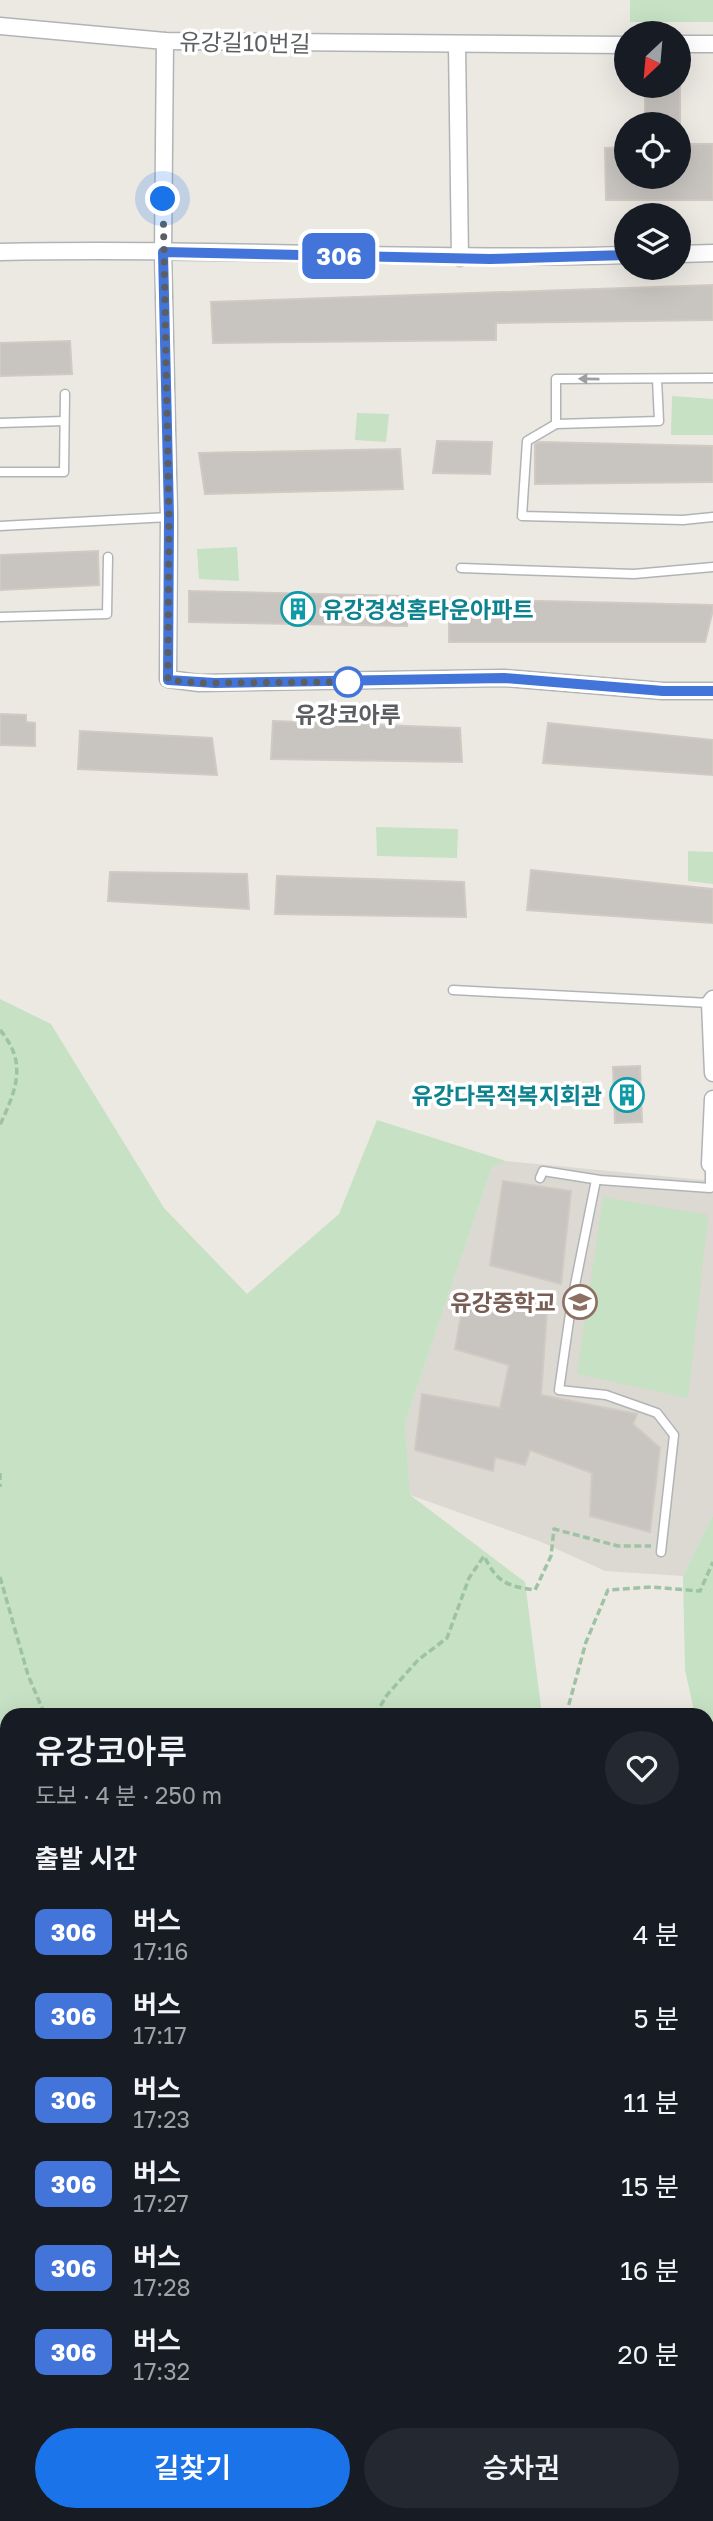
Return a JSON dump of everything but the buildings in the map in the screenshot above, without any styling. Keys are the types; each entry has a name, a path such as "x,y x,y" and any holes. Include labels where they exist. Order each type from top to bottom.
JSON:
{"street":[{"path":"0,26 165,41"},
{"name":"유강길10번길","path":"614,44 457,46 165,41 163,252 169,517 168,680 210,683 504,678 663,691 713,691"},
{"path":"691,44 713,44"},
{"path":"457,46 460,258"},
{"path":"0,252 163,252 460,258 614,255"},
{"path":"691,254 713,253"},
{"path":"711,1001 713,1073"},
{"path":"710,1164 713,1099"}],"lane":[{"path":"556,424 556,379 713,378"},
{"path":"657,379 659,421 556,424 527,441 522,516 683,520 713,517"},
{"path":"0,472 64,472 65,394"},
{"path":"0,423 64,421"},
{"path":"0,526 169,517"},
{"path":"0,617 107,614 108,557"},
{"path":"461,568 634,574 713,567"},
{"path":"453,990 711,1001"},
{"path":"540,1178 543,1171 596,1180 709,1188 710,1164"},
{"path":"596,1180 572,1300 559,1390 606,1395 657,1413 674,1435 662,1549"}],"path":[{"path":"0,1030 13,1046 18,1079 0,1125"},
{"path":"0,1473 0,1487"},
{"path":"379,1708 387,1695 418,1660 447,1638 469,1578 484,1556 492,1573 509,1587 535,1590 551,1556 554,1529 618,1546 662,1549"},
{"path":"568,1708 586,1643 608,1590 651,1587 699,1591 713,1562"},
{"path":"0,1577 29,1675 42,1708"}],"shaded area":[{"name":"유강중학교","path":"506,1161 713,1181 713,1515 683,1576 605,1571 539,1541 410,1495 405,1423 492,1167"}],"green space":[{"path":"630,0 713,0 713,22 630,21"},
{"path":"672,396 713,399 713,435 671,435"},
{"path":"357,413 389,414 386,442 355,440"},
{"path":"237,547 239,581 199,579 197,549"},
{"path":"376,827 458,829 457,858 377,856"},
{"path":"688,851 713,852 713,884 688,881"},
{"path":"0,999 51,1024 164,1208 247,1294 339,1214 377,1120 506,1161 492,1167 405,1423 410,1495 525,1582 541,1708 0,1708"},
{"path":"603,1197 708,1215 688,1398 577,1374"},
{"path":"713,1515 713,1708 693,1708 685,1670 683,1576"}],"bus line":[{"name":"306","path":"614,255 490,259 163,252 169,517 168,680 215,683 504,678 663,691 713,691"}],"place":[{"name":"유강경성홈타운아파트","path":"298,609"},
{"name":"유강코아루","path":"348,682"},
{"name":"유강다목적복지회관","path":"627,1095"},
{"name":"유강중학교","path":"580,1302"}],"route":[{"path":"163,199 169,517 168,680 199,683 348,682"}]}
